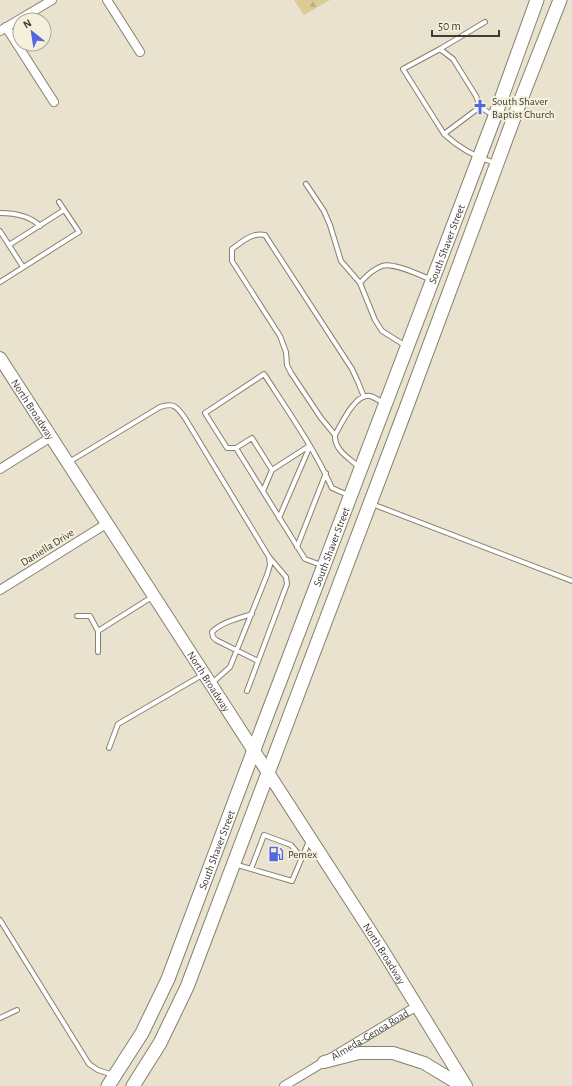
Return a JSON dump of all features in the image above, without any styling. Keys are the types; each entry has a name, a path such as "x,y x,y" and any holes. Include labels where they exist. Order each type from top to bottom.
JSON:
{"main road":[{"name":"South Shaver Street","path":"111,1081 142,1033 168,979 495,116 537,0"},
{"name":"South Shaver Street","path":"132,1086 164,1036 187,987 560,0"},
{"path":"433,280 450,288"},
{"path":"386,403 405,411"},
{"path":"350,496 370,503"},
{"path":"189,924 208,932"},
{"path":"111,1081 132,1086"}],"street":[{"path":"52,0 3,29 54,102"},
{"path":"107,0 140,52"},
{"name":"North Broadway","path":"0,358 417,1006"},
{"path":"0,469 51,437"},
{"name":"Daniella Drive","path":"0,590 106,524"},
{"name":"Almeda-Genoa Road","path":"284,1086 417,1006 466,1086"},
{"path":"324,1062 359,1053 393,1053 424,1063 462,1086"}],"lane":[{"path":"485,22 403,69 444,134 456,145 479,158 497,164"},
{"path":"440,49 453,59 476,96 480,107 495,116"},
{"path":"444,134 480,107"},
{"path":"306,184 324,211 341,261 360,283 375,320 382,331 407,347"},
{"path":"1,280 79,232 59,202"},
{"path":"9,245 64,210"},
{"path":"0,213 27,217 35,221 40,226"},
{"path":"0,230 23,267"},
{"path":"335,435 320,418 287,365 286,352 280,336 232,261 232,249 258,233 265,235 352,369 364,397"},
{"path":"360,283 366,276 383,265 394,266 433,280"},
{"path":"272,470 252,438 236,448 226,448 205,413 264,374 310,446 326,473 332,488 350,496"},
{"path":"361,469 340,451 335,442 335,435 356,401 369,396 386,403"},
{"path":"68,463 160,407 168,404 179,410 269,557 286,577 287,584 247,691"},
{"path":"263,491 272,470 310,446"},
{"path":"279,518 310,446"},
{"path":"236,448 297,547 306,558 324,566"},
{"path":"297,547 326,473"},
{"path":"370,503 572,580"},
{"path":"211,685 230,667 268,575 270,565 269,557"},
{"path":"98,631 154,596"},
{"path":"252,614 221,625 212,632 213,637 216,640 258,660"},
{"path":"77,616 90,616 98,631 98,652"},
{"path":"110,748 118,724 204,674"},
{"path":"251,869 264,835 291,845 302,858"},
{"path":"234,864 292,881 310,839"},
{"path":"0,920 89,1064 111,1081"},
{"path":"0,1018 17,1010"}],"green space":[{"path":"294,0 330,0 304,15"}],"place":[{"name":"South Shaver Baptist Church","path":"480,107"},
{"name":"Pemex","path":"276,854"}]}
